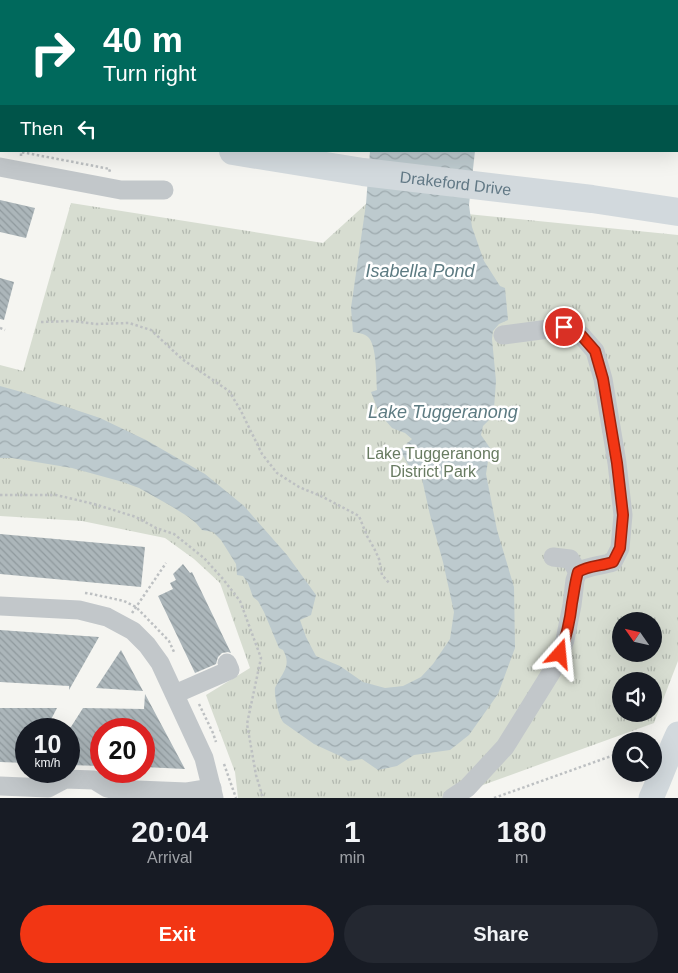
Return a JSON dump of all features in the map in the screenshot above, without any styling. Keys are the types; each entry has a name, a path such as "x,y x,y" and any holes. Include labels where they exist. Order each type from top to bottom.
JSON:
{"highway":[{"name":"Drakeford Drive","path":"239,152 363,172 592,199 678,212"}],"main road":[{"path":"649,791 678,734"}],"street":[{"path":"0,167 120,190 164,190"},
{"path":"452,798 467,788 505,747 554,668 565,640 578,572 584,568 602,566 613,562 620,548 623,515 617,463 603,379 595,351 581,335 564,327 503,336"},
{"path":"553,557 570,559 578,572"},
{"path":"0,606 80,610 107,617 133,631 160,662 204,758 213,793 112,789 94,780 65,779 48,788 0,786"},
{"path":"175,694 230,670 227,663"}],"path":[{"path":"41,322 129,323 151,330 182,359 229,391 262,454 277,473 299,487 359,516 379,559 382,575 390,584"},
{"path":"0,328 5,330"},
{"path":"0,494 56,495 136,517 174,534 204,558 240,601 261,658 247,724 256,775 263,798"},
{"path":"124,626 166,563"},
{"path":"494,798 612,756"}],"green space":[{"name":"Lake Tuggeranong District Park","path":"71,203 323,243 366,204 678,235 678,661 662,702 662,672 612,672 612,722 654,723 629,732 612,732 612,738 447,798 238,798 235,772 206,695 250,668 220,583 194,559 165,538 82,521 0,516 0,365 23,371"}],"water":[{"name":"Lake Tuggeranong","path":"370,152 475,152 469,205 472,227 484,261 500,286 505,288 508,320 499,324 493,331 496,381 494,408 489,420 483,426 481,435 490,448 486,474 497,530 514,587 515,648 498,694 469,735 450,750 414,755 397,766 378,770 362,759 348,761 314,744 284,723 277,706 275,688 287,662 285,654 279,648 264,612 258,601 253,597 248,583 243,576 237,575 236,564 221,540 213,532 202,530 187,516 171,506 139,488 123,482 72,468 12,458 0,458 0,386 100,418 146,440 205,474 244,506 287,555 316,595 311,615 300,620 316,656 340,666 363,682 385,688 403,686 421,677 433,664 450,639 454,612 422,479 409,466 400,450 412,439 405,433 392,428 379,413 371,392 377,390 376,362 373,347 371,341 366,336 353,332 351,308 366,204"}],"building":[{"path":"0,200 35,208 26,238 0,232"},
{"path":"0,278 14,282 4,320 0,319"},
{"path":"0,534 145,547 141,587 0,574"},
{"path":"183,564 190,573 192,572 231,653 222,653 218,657 216,664 195,673 158,596 173,589 170,583 176,580 173,574"},
{"path":"0,630 99,637 69,690 69,686 0,682"},
{"path":"121,650 143,691 96,688"},
{"path":"145,694 185,769 155,768 155,718 90,718 90,766 80,765 80,718 77,718 83,708 144,709"},
{"path":"0,708 57,708 52,718 15,718 15,763 0,762"}],"route":[{"path":"560,654 565,640 578,572 584,568 602,566 613,562 620,548 623,515 617,463 603,379 595,351 581,335 564,327"}],"water label":[{"name":"Isabella Pond","path":"420,271"}]}
